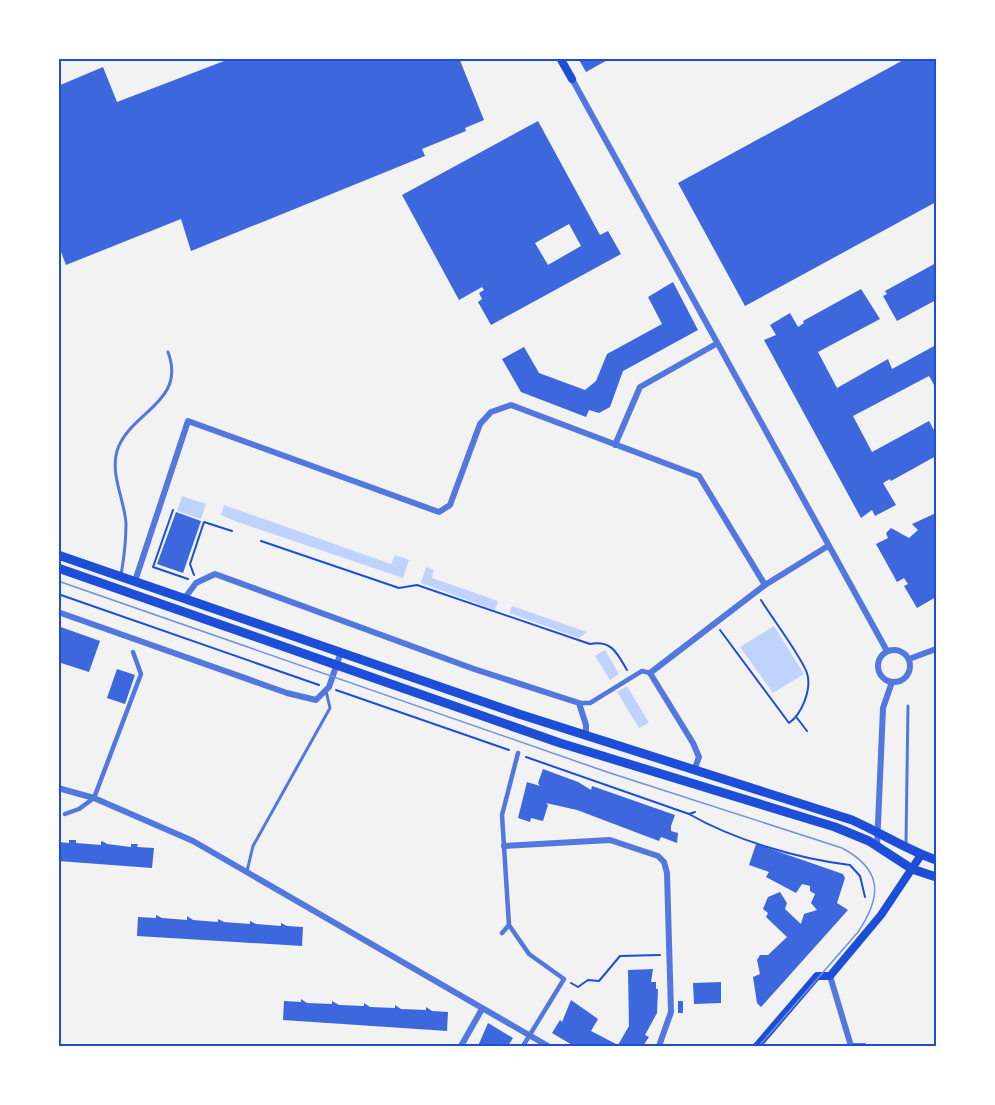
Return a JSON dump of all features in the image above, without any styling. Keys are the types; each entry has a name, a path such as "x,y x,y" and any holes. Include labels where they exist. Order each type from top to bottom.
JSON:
{"main road":[{"path":"560,58 572,79"},
{"path":"58,555 586,735 696,768 852,820 878,831 906,848 936,860"},
{"path":"58,568 560,743 836,827 877,846 912,869 936,877"},
{"path":"757,1047 817,976 830,976 881,915 921,855"}],"street":[{"path":"572,79 887,651"},
{"path":"615,445 640,387 716,344"},
{"path":"135,581 188,421 440,512 450,505 480,424 491,412 511,405 699,476 765,585"},
{"path":"650,673 765,585 828,546"},
{"path":"184,598 196,583 215,574 474,669 579,703 590,703 642,671 650,673 693,743 699,757 696,768"},
{"path":"58,612 299,697 316,700 328,689 341,652"},
{"path":"909,659 936,649"},
{"path":"897,650 909,659 909,674 902,681 892,682 883,678 878,668 880,658 887,651 897,650"},
{"path":"65,814 79,809 94,798 141,674 133,652"},
{"path":"877,846 883,708 892,682"},
{"path":"579,703 586,725 586,735"},
{"path":"518,753 502,815 509,925 529,954 564,979 524,1047"},
{"path":"58,788 94,798 155,823 247,871 548,1047"},
{"path":"504,846 610,840 658,856 664,862 667,873 671,1012 659,1047"},
{"path":"502,933 509,925"},
{"path":"830,976 851,1046 864,1047"},
{"path":"460,1047 482,1009"}],"lane":[{"path":"121,576 126,522 118,488 116,453 122,438 164,397 174,367 168,352"},
{"path":"247,871 253,846 330,708 328,689"},
{"path":"906,848 908,706"}],"path":[{"path":"173,510 153,567 196,582 190,564 204,522 232,531"},
{"path":"261,541 399,588 417,585 590,644 601,642 614,648 632,678"},
{"path":"58,594 518,753 689,814 718,829 811,859 850,864 860,876 866,897"},
{"path":"716,623 789,723 797,718 804,707 808,674 760,598"},
{"path":"797,718 807,731"},
{"path":"689,814 695,812"},
{"path":"564,979 578,987 588,980 599,981 605,977 610,966 620,956 669,955"}],"water":[{"path":"182,496 206,504 201,519 177,511"},
{"path":"224,505 391,564 395,555 409,560 403,578 235,521 221,515"},
{"path":"426,567 434,570 432,578 498,601 495,610 421,583"},
{"path":"512,606 587,632 579,638 509,613"},
{"path":"774,626 804,674 773,693 740,647"},
{"path":"605,650 619,674 610,680 595,656"},
{"path":"627,686 649,723 639,728 617,692"}],"building":[{"path":"232,58 459,58 484,120 465,128 466,131 422,149 425,156 191,251 181,219 66,265 58,244 58,86 103,67 117,102"},
{"path":"578,58 611,58 586,72"},
{"path":"907,58 936,58 936,202 745,306 678,183"},
{"path":"538,121 600,235 608,231 621,254 491,325 478,302 482,299 479,293 484,290 482,287 459,300 402,195","holes":["569,224 581,246 548,265 535,243"]},
{"path":"936,263 936,300 897,321 883,296 887,294 885,291"},
{"path":"673,282 698,330 623,371 610,407 599,413 589,410 586,417 521,392 502,359 524,347 539,373 585,390 596,381 607,354 662,324 648,297"},
{"path":"861,289 880,319 818,352 837,388 888,359 892,369 936,345 936,384 934,385 929,376 853,416 872,452 929,421 936,434 936,456 891,481 890,479 883,483 896,505 875,516 872,510 861,518 764,340 776,335 770,325 790,313 798,327 804,323 803,321"},
{"path":"176,512 201,521 183,573 157,564"},
{"path":"936,513 936,597 917,608 904,586 908,584 904,578 897,582 876,544 888,538 886,533 891,528 909,538 918,530 912,524"},
{"path":"58,626 100,641 89,672 58,662"},
{"path":"117,669 135,675 125,704 107,698"},
{"path":"543,769 578,782 591,790 592,786 675,815 671,831 678,833 677,843 661,837 659,841 577,810 546,803 548,805 543,821 531,818 530,822 518,818 527,782 540,786 538,783"},
{"path":"69,840 76,840 76,843 101,845 101,841 131,847 131,844 138,844 137,847 154,848 152,868 58,861 58,842 69,843"},
{"path":"756,844 843,874 845,878 837,903 848,910 761,1007 757,1003 753,977 760,974 757,960 760,955 768,955 787,937 766,917 768,913 763,909 768,897 780,892 787,903 785,909 801,924 804,914 817,910 811,903 815,894 810,891 810,886 802,884 796,893 766,877 769,872 749,865"},
{"path":"156,915 162,918 187,920 187,916 193,920 218,922 218,919 224,922 250,924 250,921 256,924 281,926 281,923 287,926 303,927 302,946 137,936 138,917 156,918"},
{"path":"653,969 651,982 656,982 656,989 658,989 657,1013 645,1035 649,1037 643,1046 574,1046 552,1033 560,1020 562,1022 571,1000 598,1019 591,1031 618,1045 629,1026 628,970"},
{"path":"721,982 721,1003 694,1004 693,983"},
{"path":"301,999 307,1003 332,1004 332,1001 339,1005 364,1006 364,1003 370,1007 395,1008 395,1005 401,1009 426,1010 426,1007 432,1011 448,1012 447,1031 283,1020 284,1001 301,1002"},
{"path":"678,1001 683,1001 683,1013 678,1013"},
{"path":"488,1023 513,1038 508,1046 478,1046"}],"tram line":[{"path":"58,581 607,772 842,848 855,856 865,865 874,885 874,895 866,919 858,932 759,1046"}]}
